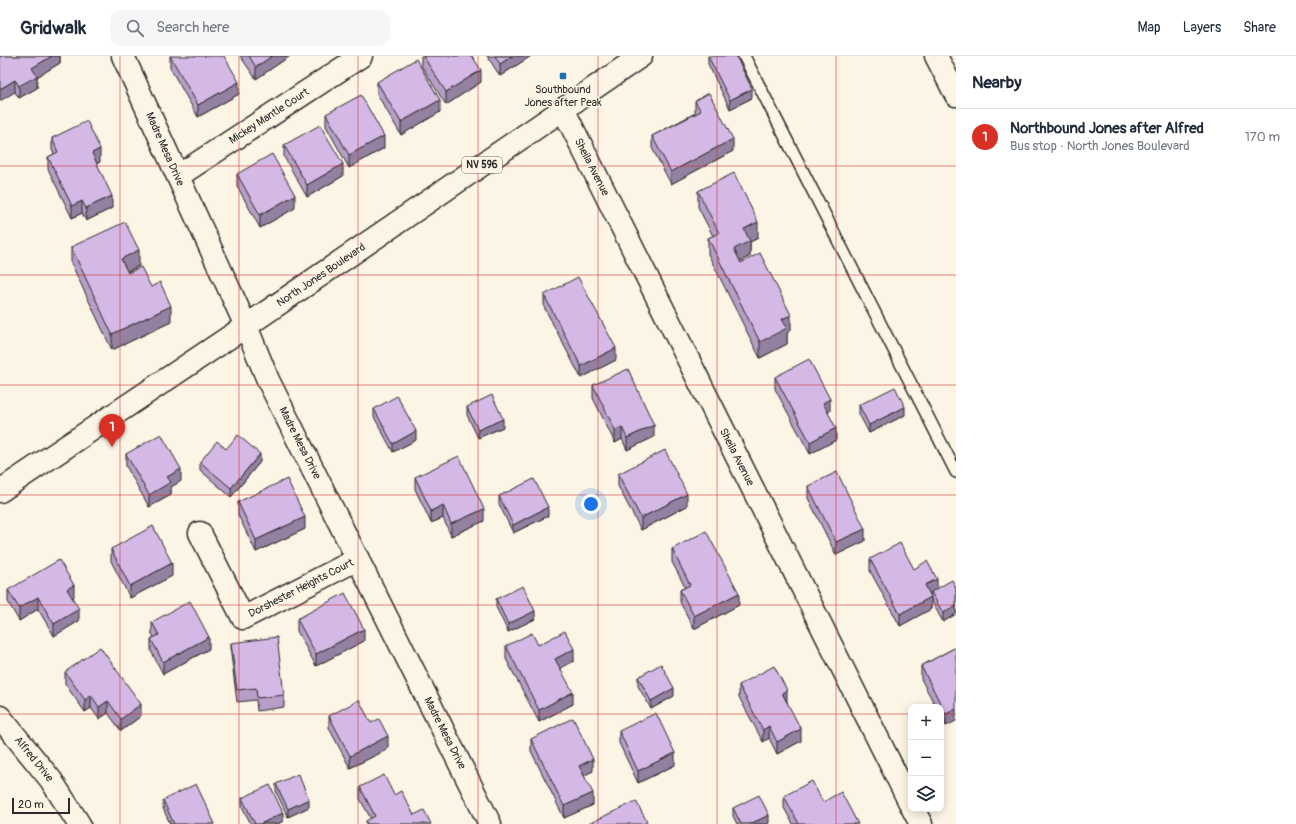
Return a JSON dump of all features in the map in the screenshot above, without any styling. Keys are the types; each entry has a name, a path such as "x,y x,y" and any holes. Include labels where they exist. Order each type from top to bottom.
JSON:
{"street":[{"name":"Madre Mesa Drive","path":"123,56 246,326 268,380 490,824"},
{"name":"Mickey Mantle Court","path":"178,176 360,56"},
{"name":"North Jones Boulevard","path":"0,491 246,326 641,56"},
{"path":"936,56 956,95"},
{"name":"Sheila Avenue","path":"563,109 908,799"},
{"name":"Dorshester Heights Court","path":"200,533 243,618 358,559"},
{"name":"Alfred Drive","path":"0,717 52,780 79,824"},
{"path":"915,812 921,824"}],"lane":[{"path":"744,56 956,472"}],"building":[{"path":"0,56 52,56 32,68 37,76 19,86 15,80 0,89"},
{"path":"170,56 224,56 239,82 198,105"},
{"path":"249,56 272,56 256,67"},
{"path":"423,56 472,56 481,70 446,92"},
{"path":"495,56 512,56 500,64"},
{"path":"708,56 736,56 752,89 730,100"},
{"path":"416,59 440,100 401,122 377,82"},
{"path":"709,93 733,139 671,172 652,136 701,111 695,101"},
{"path":"361,95 384,136 349,155 326,114"},
{"path":"87,121 100,149 92,153 112,196 86,208 82,201 72,206 48,157 58,152 52,138"},
{"path":"320,125 343,164 307,185 284,145"},
{"path":"272,154 295,195 260,215 237,174"},
{"path":"734,173 758,222 744,229 750,241 734,249 741,263 760,253 791,315 782,319 787,328 760,342 708,238 719,233 698,191"},
{"path":"125,222 139,250 121,259 128,273 141,267 151,287 160,282 171,306 112,334 71,247"},
{"path":"578,277 616,348 581,366 544,295"},
{"path":"809,359 830,399 823,403 836,428 810,442 775,377"},
{"path":"628,369 654,425 627,438 622,427 615,430 593,385"},
{"path":"895,387 905,407 869,425 859,405"},
{"path":"492,395 503,419 478,430 467,407"},
{"path":"397,396 416,431 393,444 374,409"},
{"path":"161,434 181,469 167,477 171,482 149,495 126,454"},
{"path":"238,435 260,454 231,488 200,462 217,441 226,449"},
{"path":"665,450 687,494 641,518 618,474"},
{"path":"459,456 484,509 451,524 443,505 431,511 415,477"},
{"path":"837,472 865,529 836,542 808,486"},
{"path":"287,479 305,517 256,540 238,502"},
{"path":"534,479 548,507 513,525 499,496"},
{"path":"153,526 172,563 130,586 111,549"},
{"path":"706,531 739,593 694,616 680,590 690,585 672,549"},
{"path":"900,543 914,569 927,561 937,579 925,585 931,597 900,614 870,559"},
{"path":"59,560 74,585 67,589 79,609 54,624 38,597 19,608 8,590"},
{"path":"952,580 956,588 956,606 943,613 931,592"},
{"path":"523,586 535,611 508,624 496,599"},
{"path":"345,593 364,629 316,654 297,619"},
{"path":"190,601 209,637 163,662 151,639 159,635 152,622"},
{"path":"565,631 574,649 555,659 573,692 539,710 506,646 532,633 538,645"},
{"path":"277,637 284,695 257,698 256,688 237,690 231,643"},
{"path":"100,647 141,704 121,719 108,701 99,707 91,695 85,700 65,672"},
{"path":"956,647 956,709 946,714 944,710 944,704 941,704 921,666"},
{"path":"661,664 674,688 651,701 638,677"},
{"path":"774,666 787,690 782,693 801,729 777,742 769,726 763,730 739,685"},
{"path":"359,700 371,723 379,719 388,736 350,756 329,716"},
{"path":"656,713 675,753 638,771 619,731"},
{"path":"573,718 593,759 579,766 593,793 564,806 531,739"},
{"path":"298,774 309,799 288,809 276,784"},
{"path":"384,775 394,795 401,791 414,815 424,810 431,824 367,824 366,821 375,816 360,787"},
{"path":"812,781 823,802 841,792 858,824 799,824 784,796"},
{"path":"196,784 215,824 174,824 163,800"},
{"path":"270,785 283,813 260,824 255,824 242,798"},
{"path":"759,795 769,815 750,824 741,824 733,808"},
{"path":"636,801 647,822 643,824 588,824"}],"place":[{"name":"Southbound Jones after Peak","path":"563,76"},
{"name":"Northbound Jones after Alfred","path":"112,447"}]}
